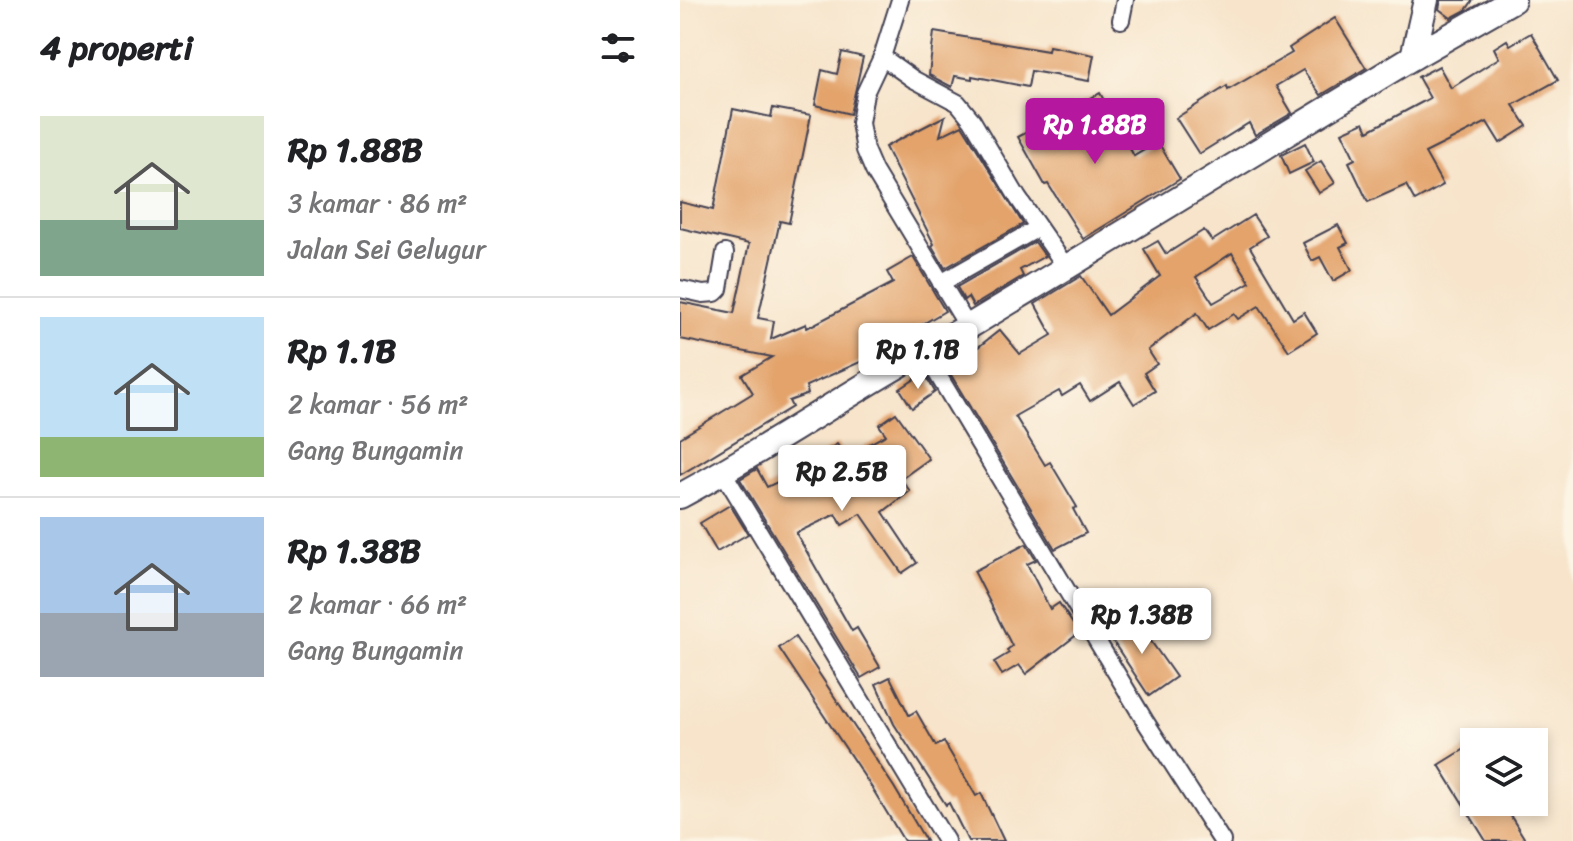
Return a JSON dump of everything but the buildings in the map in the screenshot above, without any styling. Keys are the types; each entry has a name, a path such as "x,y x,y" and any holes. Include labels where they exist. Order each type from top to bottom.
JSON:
{"main road":[{"path":"1413,57 1426,0"},
{"path":"680,496 1513,0"}],"street":[{"path":"900,0 882,57 865,93 860,123 865,150 874,171 968,327"},
{"path":"1121,20 1125,0"},
{"path":"882,57 913,79 958,103 1066,267"},
{"path":"941,283 1038,228"},
{"path":"680,289 715,293 719,289 725,253"},
{"path":"923,350 1145,721 1222,841"},
{"path":"723,472 946,841"}]}
